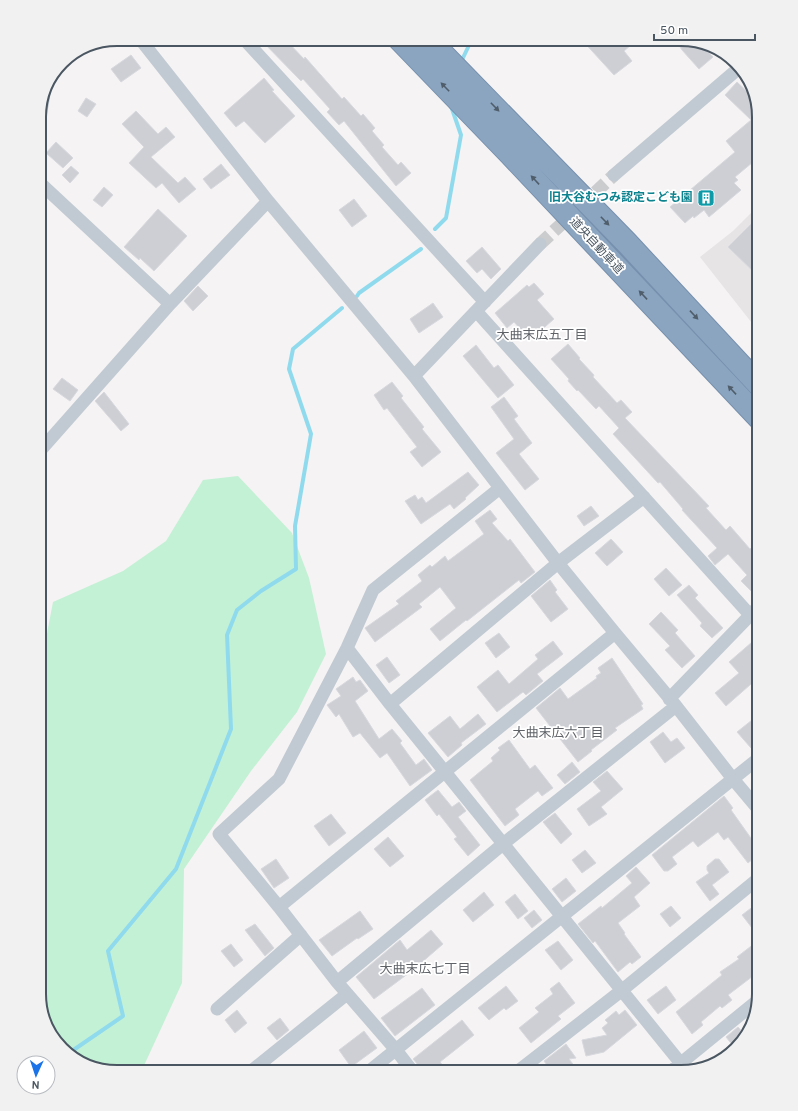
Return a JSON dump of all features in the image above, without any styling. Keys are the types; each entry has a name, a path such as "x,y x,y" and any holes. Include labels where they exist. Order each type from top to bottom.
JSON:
{"highway":[{"name":"道央自動車道","path":"406,46 510,154 752,411"},
{"name":"道央自動車道","path":"435,46 627,243 752,377"}],"street":[{"path":"146,46 268,201 414,376 558,563 752,802"},
{"path":"250,46 481,307 644,497 752,607"},
{"path":"614,175 735,72"},
{"path":"46,189 170,304"},
{"path":"46,444 170,304 268,201"},
{"path":"414,376 540,244"},
{"path":"408,1065 337,982 279,907 219,834 279,779 346,648 373,590 500,488"},
{"path":"390,704 558,563 644,497"},
{"path":"337,982 672,702 752,613"},
{"path":"279,907 615,633"},
{"path":"346,648 682,1065"},
{"path":"377,1065 752,764"},
{"path":"526,1065 622,990 752,884"},
{"path":"217,1009 301,935"},
{"path":"259,1065 347,994"},
{"path":"687,1064 751,1007"}],"shaded area":[{"path":"752,212 752,323 700,257 733,231"}],"green space":[{"path":"238,476 292,533 309,578 326,654 297,712 251,771 184,869 182,983 144,1065 103,1064 85,1058 67,1044 55,1030 48,1013 46,994 46,638 53,602 123,571 166,541 203,480"}],"building":[{"path":"267,46 292,46 304,59 305,57 342,99 344,97 361,116 363,114 375,128 372,131 384,145 382,147 398,165 401,162 411,173 396,186 344,121 339,125 327,112 330,109 303,79 301,81"},
{"path":"587,46 630,46 624,51 632,61 614,75"},
{"path":"679,46 695,47 707,51 713,57 699,69"},
{"path":"131,55 141,68 121,82 111,69"},
{"path":"264,78 274,90 272,91 295,116 265,143 244,121 236,127 224,113"},
{"path":"737,82 748,92 752,117 752,163 735,177 738,180 734,183 741,190 709,217 704,210 694,218 693,216 685,223 670,207 735,152 726,141 751,120 725,95"},
{"path":"86,98 96,104 87,117 78,111"},
{"path":"136,111 158,134 166,127 175,137 151,157 178,183 185,177 196,189 179,203 162,183 156,188 129,163 144,147 122,124"},
{"path":"56,142 73,158 63,168 46,153"},
{"path":"221,164 230,175 211,189 203,179"},
{"path":"71,166 79,173 70,183 62,175"},
{"path":"104,187 113,195 102,207 93,200"},
{"path":"354,199 367,216 352,227 339,210"},
{"path":"158,209 187,236 154,271 140,258 139,260 124,247"},
{"path":"752,223 752,270 728,247"},
{"path":"482,247 501,269 491,279 482,269 477,273 466,261"},
{"path":"534,283 544,294 537,300 554,319 530,340 514,322 507,328 495,313 527,285 529,287"},
{"path":"198,286 208,296 193,311 184,301"},
{"path":"433,303 443,317 419,333 410,319"},
{"path":"568,344 580,358 579,359 594,375 593,377 617,403 621,400 632,412 625,418 709,506 706,508 726,530 730,526 750,549 752,547 751,591 741,581 747,575 728,554 715,565 708,556 717,548 682,510 683,509 660,482 658,483 613,434 619,428 599,406 596,409 578,390 577,391 568,381 569,379 551,359"},
{"path":"476,345 494,368 498,365 514,385 498,398 463,356"},
{"path":"62,378 78,390 70,401 53,389"},
{"path":"392,382 403,396 401,398 424,427 422,429 441,452 422,467 410,452 417,447 387,408 384,410 374,395"},
{"path":"104,392 129,424 121,431 95,401"},
{"path":"504,397 518,416 514,419 532,443 519,454 539,479 525,490 496,453 514,439 491,407"},
{"path":"468,472 479,485 454,509 450,504 421,524 405,501 415,495 418,500 422,497 426,503"},
{"path":"591,506 599,516 584,526 577,516"},
{"path":"490,510 497,519 492,523 508,541 510,539 535,572 521,583 519,580 440,641 430,629 456,608 440,587 419,604 422,607 375,642 365,628 399,604 396,601 422,581 418,575 430,565 432,567 445,556 448,561 484,534 475,521"},
{"path":"611,539 623,552 607,566 595,553"},
{"path":"666,568 682,585 669,596 654,579"},
{"path":"550,580 557,590 555,592 568,609 551,622 531,596"},
{"path":"689,585 698,595 695,598 723,628 712,638 700,626 702,623 677,595"},
{"path":"661,612 678,630 675,633 695,656 682,668 665,650 670,646 649,624"},
{"path":"499,633 510,647 496,658 485,643"},
{"path":"553,641 563,654 537,674 543,681 526,695 523,692 497,712 477,687 498,670 509,684 538,659 535,655"},
{"path":"752,642 752,683 726,706 715,693 739,673 729,662"},
{"path":"387,657 400,675 389,683 376,665"},
{"path":"612,658 643,704 641,705 643,709 615,728 617,730 578,762 536,708 560,688 568,699 597,678 596,676 601,673 598,668"},
{"path":"353,677 356,682 360,680 368,691 355,701 379,739 392,729 402,741 400,743 416,765 424,759 432,770 410,786 387,753 380,758 360,733 353,737 339,714 336,717 327,705 341,696 336,689"},
{"path":"478,714 486,724 461,743 462,745 448,757 428,733 450,716 460,729"},
{"path":"752,720 752,747 751,748 737,732"},
{"path":"663,732 671,742 677,738 685,748 665,763 650,742"},
{"path":"509,740 530,769 535,765 553,788 542,796 538,791 515,809 519,815 505,826 470,780 493,761 491,758 500,750 498,748"},
{"path":"572,762 580,772 565,784 557,775"},
{"path":"607,771 623,789 601,807 607,814 589,826 577,809 601,791 593,782"},
{"path":"438,790 452,807 459,802 466,811 458,817 480,845 468,856 454,839 457,837 439,814 437,816 425,800"},
{"path":"724,796 733,808 731,810 752,840 752,860 748,863 728,837 724,840 718,832 698,847 693,841 672,857 677,864 668,871 664,871 652,855"},
{"path":"555,813 572,834 561,844 543,822"},
{"path":"331,814 346,833 329,846 314,826"},
{"path":"388,837 404,856 390,867 374,849"},
{"path":"585,850 596,863 582,873 572,860"},
{"path":"276,859 289,878 274,888 261,869"},
{"path":"715,859 719,859 729,872 712,885 719,894 710,901 696,882 709,873 707,866"},
{"path":"636,867 650,883 634,897 640,906 618,923 641,957 632,964 630,962 618,972 595,941 593,943 578,924 601,906 602,908 632,883 626,876"},
{"path":"566,878 576,891 562,902 552,889"},
{"path":"484,892 494,905 473,922 463,910"},
{"path":"515,894 528,911 518,919 505,902"},
{"path":"671,906 681,918 670,927 660,914"},
{"path":"752,907 752,928 742,915"},
{"path":"534,910 542,920 532,928 524,918"},
{"path":"360,911 373,929 358,939 357,938 332,956 319,940"},
{"path":"255,924 274,948 265,956 245,930"},
{"path":"431,930 443,944 413,970 374,999 356,977 400,940 407,950"},
{"path":"558,941 573,960 561,970 545,950"},
{"path":"231,944 243,960 234,967 221,951"},
{"path":"752,945 752,977 728,995 732,1000 722,1008 720,1006 701,1022 703,1025 692,1034 676,1012 722,975 720,972 739,959 737,957"},
{"path":"559,982 575,1003 558,1016 561,1019 531,1043 519,1028 539,1012 535,1008 553,994 550,989"},
{"path":"506,986 518,1001 506,1010 504,1008 489,1020 478,1008"},
{"path":"666,986 676,1000 658,1014 647,1000"},
{"path":"422,988 435,1005 395,1036 381,1018"},
{"path":"237,1010 247,1023 235,1033 225,1020"},
{"path":"625,1010 637,1025 604,1052 586,1056 582,1040 607,1035 602,1028 608,1023 605,1020 616,1011 619,1015"},
{"path":"280,1018 289,1030 277,1040 267,1028"},
{"path":"462,1020 474,1035 440,1062 442,1065 418,1065 413,1059"},
{"path":"738,1027 742,1031 731,1044 726,1037"},
{"path":"364,1031 377,1048 354,1065 350,1065 339,1050"},
{"path":"566,1044 576,1058 569,1059 574,1065 547,1065 544,1061"}],"waterway":[{"path":"461,62 469,46"},
{"path":"435,229 446,218 461,135 451,106"},
{"path":"357,296 359,293 421,249"},
{"path":"74,1050 123,1016 108,951 176,869 231,729 227,635 237,610 261,591 296,569 295,526 311,434 289,369 293,349 342,308"}],"tunnel":[{"path":"540,244 614,175"}],"place":[{"name":"旧大谷むつみ認定こども園","path":"706,198"}],"district":[{"name":"大曲末広五丁目","path":"542,336"},
{"name":"大曲末広六丁目","path":"558,734"},
{"name":"大曲末広七丁目","path":"425,970"}]}
